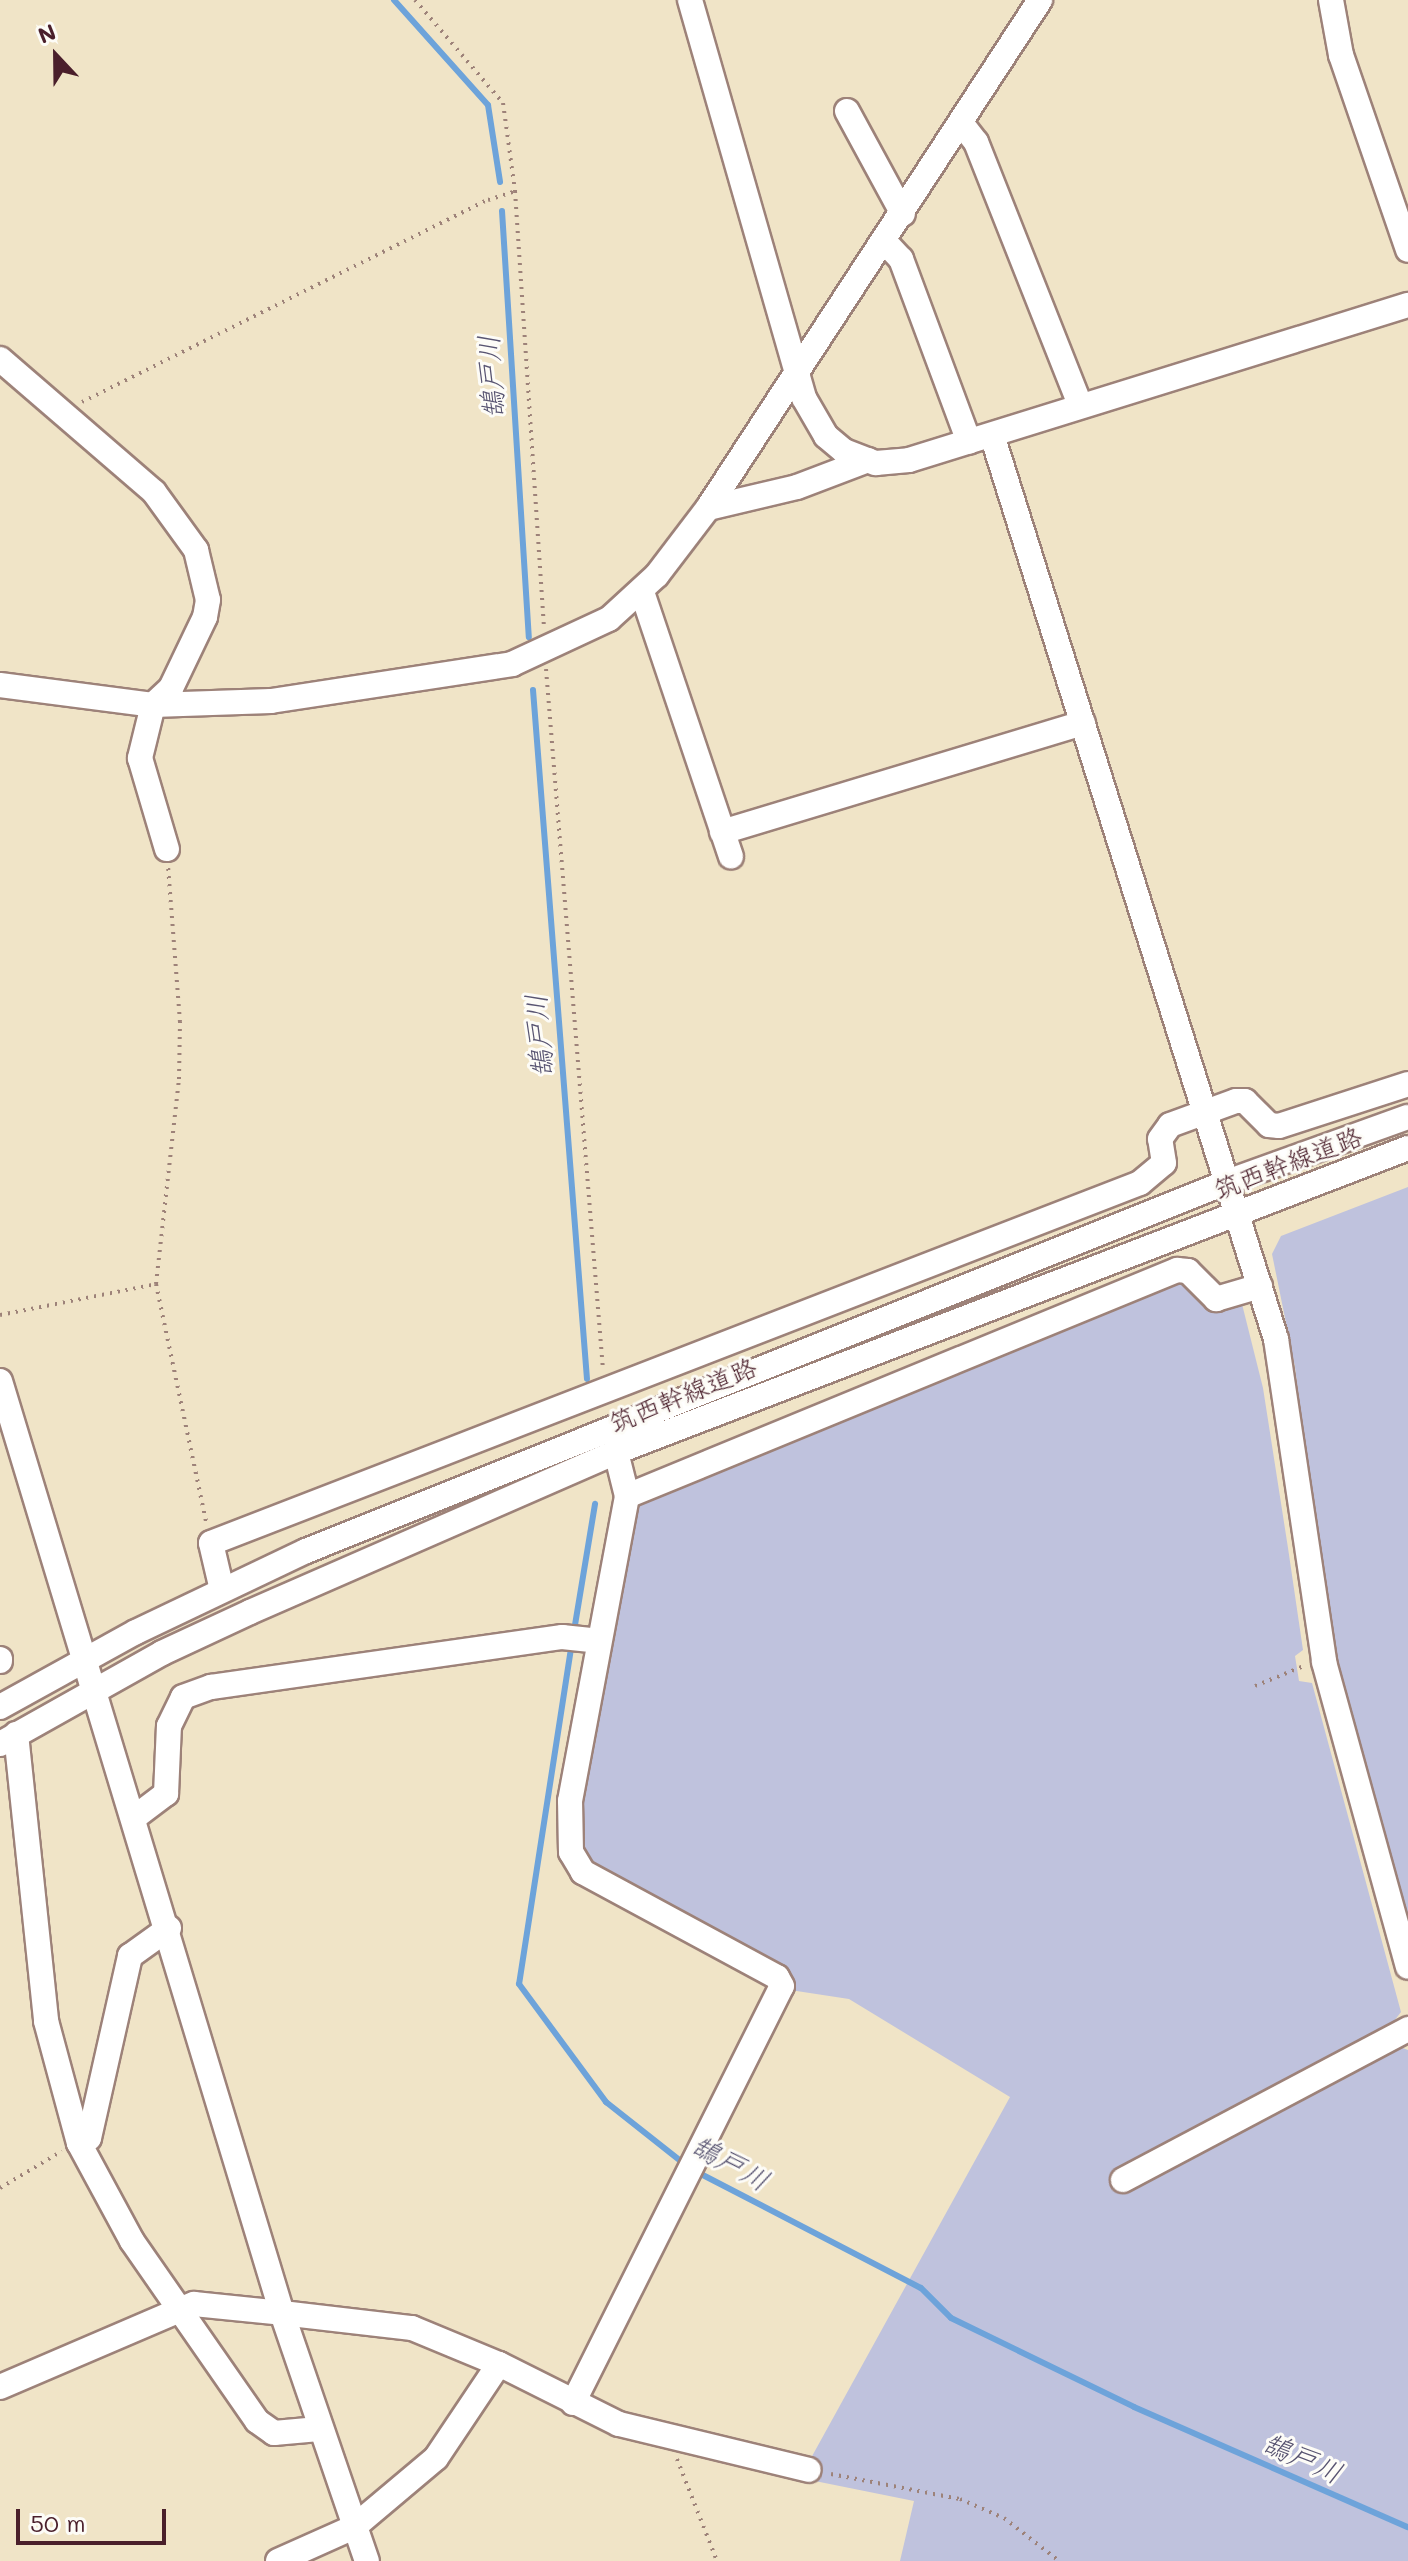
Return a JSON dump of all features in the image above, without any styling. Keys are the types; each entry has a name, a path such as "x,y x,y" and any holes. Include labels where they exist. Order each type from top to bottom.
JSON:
{"street":[{"path":"690,0 804,398 826,436 868,460"},
{"path":"0,685 153,705 271,701 512,664 545,653 609,619 642,592 708,508 799,375 1040,0"},
{"path":"1331,0 1341,55 1408,250"},
{"path":"847,111 903,214"},
{"path":"961,123 976,142 1080,405"},
{"path":"884,241 901,259 980,438 1083,723 1260,1286 1280,1363 1324,1662 1408,1967"},
{"path":"708,508 797,487 868,460 909,460 1408,305"},
{"path":"0,359 154,492 196,550 208,600 205,617 171,688 153,705 140,758 167,849"},
{"path":"642,592 731,856"},
{"path":"722,832 1083,723"},
{"path":"222,1590 211,1543 1140,1183 1164,1163 1160,1139 1170,1125 1245,1101 1269,1125 1279,1126 1408,1084"},
{"name":"筑西幹線道路","path":"0,1707 86,1658 222,1590 617,1423 1227,1182 1408,1117"},
{"name":"筑西幹線道路","path":"8,1739 95,1690 263,1606 616,1452 1408,1148"},
{"path":"627,1496 1177,1270 1188,1271 1216,1299 1260,1286"},
{"path":"0,1381 169,1928 282,2313 319,2429 367,2561"},
{"path":"607,1392 617,1423"},
{"path":"573,2403 782,1986 777,1977 583,1872 571,1852 570,1801 627,1496 616,1452"},
{"path":"135,1817 166,1794 169,1726 183,1697 211,1687 562,1637 598,1641"},
{"path":"8,1739 46,2021 79,2143 132,2241 257,2421 274,2433 319,2429"},
{"path":"79,2143 89,2138 130,1956 169,1928"},
{"path":"1123,2180 1408,2029"},
{"path":"0,2387 194,2304 282,2313 412,2328 499,2364 619,2424 809,2470"},
{"path":"278,2561 354,2527 436,2458 499,2364"}],"path":[{"path":"415,0 503,103 515,191 548,743 607,1392"},
{"path":"66,417 93,394 474,206 515,191"},
{"path":"167,849 180,1022 156,1284 211,1543"},
{"path":"0,1315 156,1284"},
{"path":"1255,1686 1324,1662"},
{"path":"0,2188 79,2143"},
{"path":"669,2438 717,2561"},
{"path":"809,2470 960,2499 1004,2518 1059,2561"}],"shaded area":[{"path":"1408,1187 1408,1929 1326,1627 1295,1367 1272,1254 1281,1236"},
{"path":"1184,1277 1208,1308 1241,1300 1263,1388 1288,1548 1303,1650 1295,1656 1299,1681 1312,1683 1401,2012 1391,2025 1400,2047 1408,2050 1408,2561 900,2561 914,2501 800,2478 1010,2097 849,1999 790,1990 591,1869 574,1833 634,1508"}],"waterway":[{"name":"鵠戸川","path":"394,0 488,105 500,182"},
{"name":"鵠戸川","path":"502,211 529,637"},
{"name":"鵠戸川","path":"533,690 587,1379"},
{"name":"鵠戸川","path":"574,1631 595,1504"},
{"name":"鵠戸川","path":"572,1642 519,1984 606,2102 687,2166"},
{"name":"鵠戸川","path":"697,2172 921,2288 951,2318 1134,2407 1408,2527"}]}
